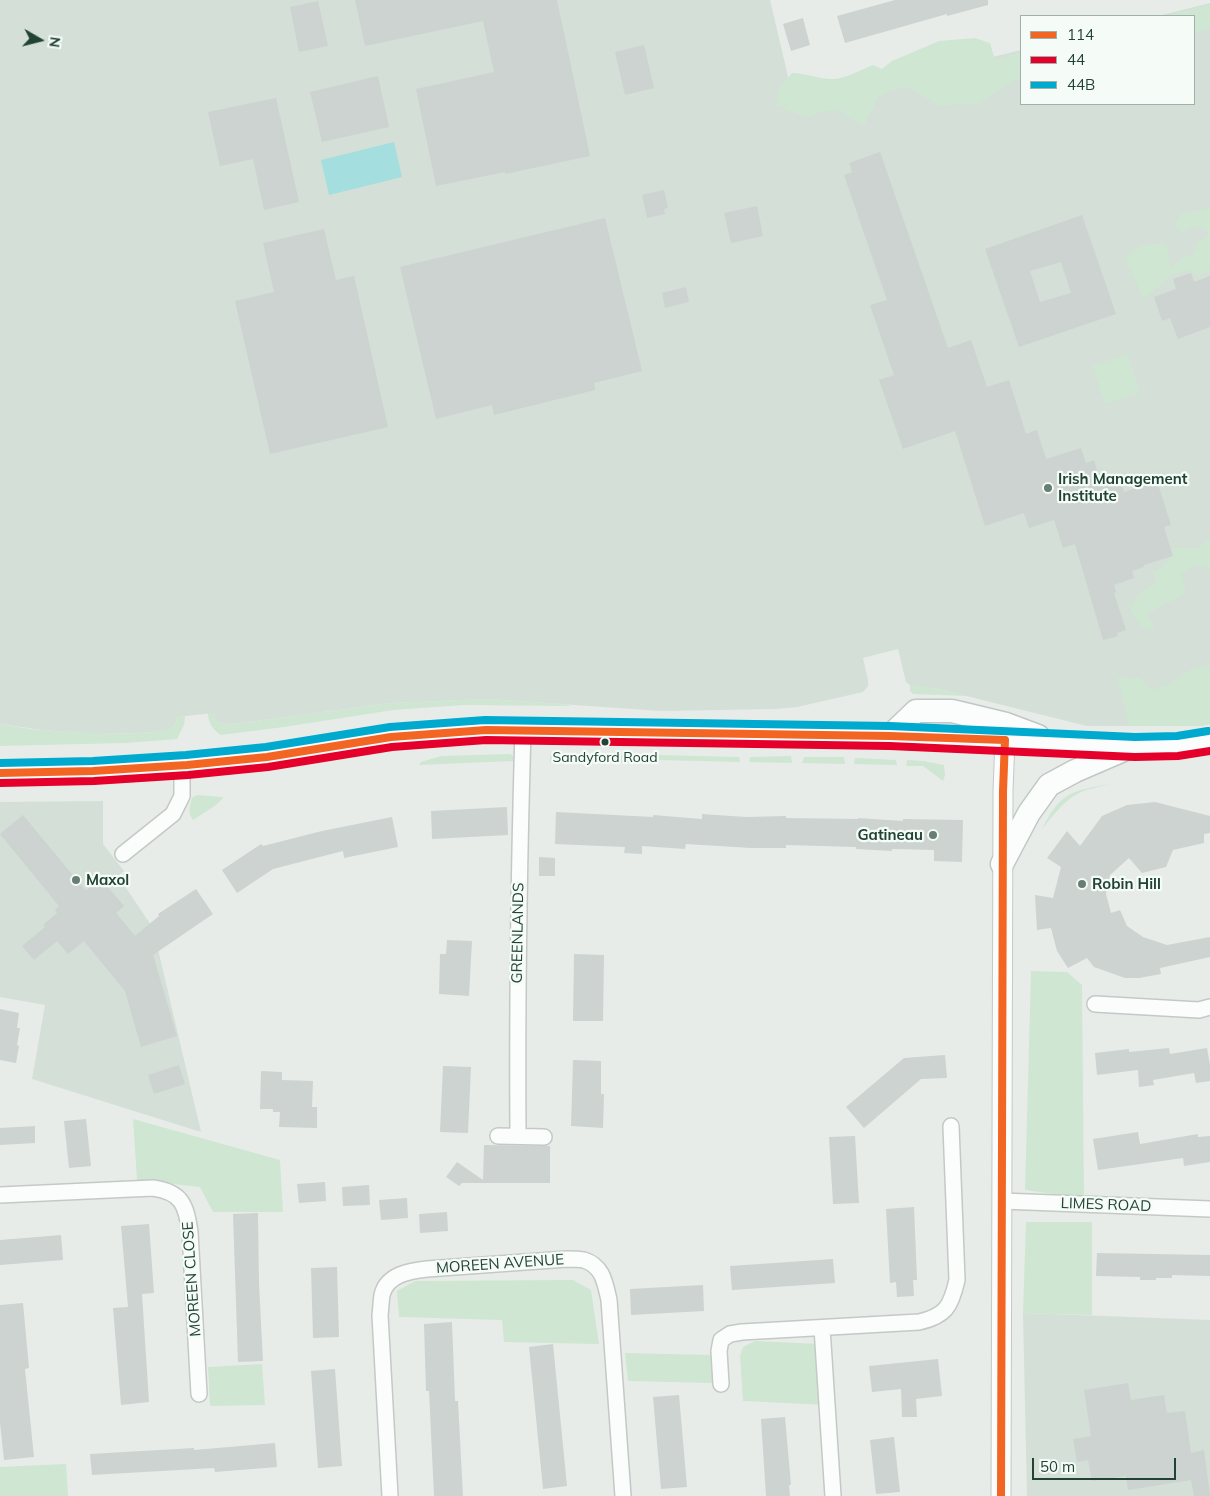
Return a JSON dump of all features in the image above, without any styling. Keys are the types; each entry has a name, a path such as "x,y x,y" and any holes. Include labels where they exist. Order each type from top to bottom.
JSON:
{"main road":[{"path":"890,736 916,711 952,711 1006,724 1057,742"},
{"path":"0,773 108,771 182,766 296,753 390,737 440,732 523,730 890,736 1057,742 1131,747 1178,746 1210,741"},
{"path":"1002,864 1029,813 1049,785 1075,770 1131,747"}],"street":[{"name":"GREENLANDS","path":"518,1136 518,943 523,730"},
{"path":"1001,1496 1002,864 1005,740"},
{"path":"123,854 173,814 182,796 182,766"},
{"path":"1095,1004 1199,1010 1210,1007"},
{"path":"721,1384 719,1351 721,1340 730,1334 919,1322 934,1318 945,1310 953,1296 957,1280 951,1126"},
{"path":"498,1136 544,1136"},
{"name":"MOREEN CLOSE","path":"0,1195 153,1188 168,1190 180,1199 187,1215 190,1232 199,1394"},
{"name":"LIMES ROAD","path":"1002,1201 1210,1209"},
{"name":"MOREEN AVENUE","path":"390,1496 380,1315 382,1293 393,1278 409,1271 427,1269 567,1259 584,1260 598,1268 609,1300 623,1496"},
{"path":"822,1328 833,1496"}],"shaded area":[{"path":"0,0 770,0 795,106 1020,50 1020,105 1195,105 1195,15 1162,15 1210,3 1210,724 1201,726 1087,726 938,689 910,685 906,682 898,649 863,658 868,686 863,692 797,707 775,709 661,711 488,699 390,703 227,725 217,721 214,713 177,717 175,725 167,731 137,733 96,734 42,730 0,724"},
{"path":"103,801 103,844 124,871 118,876 153,928 201,1132 32,1079 45,1005 0,997 0,802"},
{"path":"1023,1313 1210,1320 1210,1496 1027,1496"}],"green space":[{"path":"1210,4 1210,28 1195,33 1195,15 1170,15"},
{"path":"975,38 990,43 995,60 1020,52 1020,78 978,103 941,106 904,86 878,97 864,125 847,117 840,110 823,111 807,118 776,105 780,87 792,73 835,79 873,65 882,69 892,61 939,41"},
{"path":"1210,208 1210,270 1198,276 1188,270 1173,274 1143,299 1133,275 1124,260 1139,248 1152,244 1166,244 1171,267 1184,257 1193,255 1198,241 1206,237 1208,232 1196,227 1183,232 1174,226 1181,214"},
{"path":"1127,354 1140,393 1105,404 1092,366"},
{"path":"1210,539 1210,568 1198,565 1181,574 1186,593 1147,614 1155,630 1142,628 1130,611 1140,594 1156,584 1154,572 1169,560 1170,548 1197,548"},
{"path":"1210,665 1210,724 1201,726 1129,726 1117,677 1141,678 1152,690 1171,683 1190,670"},
{"path":"910,685 968,696 913,694 910,691"},
{"path":"488,699 573,705 464,705 393,710 221,735 212,726 208,713 214,713 217,721 227,725 390,703"},
{"path":"185,716 184,725 177,739 125,743 0,746 0,724 53,731 133,733 166,729 175,725 177,717"},
{"path":"552,753 635,755 636,763 550,762"},
{"path":"510,754 513,756 514,761 419,765 421,762 441,756"},
{"path":"657,755 739,757 740,762 655,760"},
{"path":"791,756 792,763 749,762 750,757"},
{"path":"804,757 844,757 845,764 802,763"},
{"path":"855,758 896,760 897,765 854,764"},
{"path":"907,760 944,765 945,775 943,781 923,766 906,766"},
{"path":"1109,784 1086,790 1073,796 1042,829 1055,808 1068,796 1085,789"},
{"path":"197,795 223,798 216,805 193,820 190,815 190,807 192,798"},
{"path":"1031,971 1067,972 1082,985 1084,1198 1025,1190"},
{"path":"133,1119 280,1160 283,1212 213,1212 200,1187 137,1180"},
{"path":"1026,1222 1092,1222 1092,1315 1023,1313"},
{"path":"573,1280 591,1290 599,1344 504,1342 502,1320 399,1317 397,1291 415,1281"},
{"path":"755,1341 820,1344 826,1405 743,1401 740,1356 743,1347"},
{"path":"625,1353 713,1355 713,1383 628,1381"},
{"path":"262,1364 265,1405 210,1406 208,1367"},
{"path":"66,1464 68,1496 0,1496 0,1467"}],"water":[{"path":"394,142 402,177 329,195 321,160"}],"building":[{"path":"355,0 557,0 590,156 436,186 416,89 494,72 483,21 365,46"},
{"path":"895,0 988,0 988,5 947,16 947,14 845,43 837,16"},
{"path":"318,1 328,46 299,52 290,7"},
{"path":"803,18 810,45 791,51 783,24"},
{"path":"644,45 654,88 625,95 615,52"},
{"path":"378,76 389,127 322,142 310,92"},
{"path":"276,98 299,202 264,210 253,159 220,166 208,112"},
{"path":"880,152 948,348 971,340 987,387 1009,380 1026,434 1037,430 1046,459 1081,448 1086,463 1094,460 1102,486 1120,480 1124,492 1157,481 1171,525 1164,527 1173,556 1144,565 1144,567 1132,571 1134,578 1114,585 1116,592 1114,593 1126,630 1117,633 1118,636 1103,640 1075,544 1063,548 1054,520 1029,528 1024,513 985,526 955,431 903,449 879,380 894,375 870,305 887,300 844,175 852,172 849,163"},
{"path":"664,190 668,208 664,209 665,214 647,218 642,195"},
{"path":"757,206 763,236 731,243 724,213"},
{"path":"1082,215 1116,314 1019,347 985,249","holes":["1061,262 1071,293 1040,302 1030,271"]},
{"path":"605,218 642,371 594,383 595,390 494,415 492,405 436,419 400,267"},
{"path":"324,229 336,280 354,276 388,427 270,454 235,301 274,292 263,243"},
{"path":"1191,273 1194,282 1210,276 1210,327 1178,339 1170,318 1162,321 1154,297 1176,289 1173,279"},
{"path":"686,287 689,302 665,308 662,293"},
{"name":"Robin Hill","path":"1155,802 1210,816 1210,833 1204,834 1204,843 1173,850 1166,867 1142,873 1129,858 1110,875 1106,894 1111,913 1120,910 1127,926 1143,937 1167,945 1210,937 1210,957 1160,968 1161,974 1139,978 1125,978 1094,967 1087,958 1068,968 1057,951 1051,928 1037,930 1035,895 1053,898 1061,867 1047,858 1067,831 1080,846 1102,816 1127,805"},
{"path":"507,807 508,835 432,839 431,811"},
{"path":"556,812 653,817 653,815 702,819 702,814 903,821 903,819 963,820 962,862 934,861 934,850 892,849 892,851 856,849 856,847 786,845 786,848 751,848 686,844 685,849 642,846 642,854 624,853 625,847 555,844"},
{"path":"23,815 85,890 101,879 124,906 116,913 135,936 159,916 158,914 196,889 213,914 153,955 177,1036 141,1047 125,991 84,941 68,954 57,941 34,960 22,946 45,927 43,925 57,913 55,910 59,906 0,834"},
{"path":"392,817 398,847 344,858 343,851 273,869 237,893 222,870 261,844 263,846 322,831"},
{"path":"539,857 555,858 555,876 539,876"},
{"path":"447,940 472,941 469,996 439,994 440,954 446,954"},
{"path":"574,954 604,955 603,1021 573,1021"},
{"path":"0,1009 19,1013 17,1028 20,1028 17,1045 19,1046 16,1063 0,1060"},
{"path":"1169,1048 1170,1054 1207,1048 1210,1081 1196,1083 1194,1073 1153,1080 1154,1085 1139,1087 1138,1070 1097,1075 1095,1053 1129,1049 1129,1052"},
{"path":"945,1055 947,1078 921,1079 864,1128 846,1107 904,1058"},
{"path":"573,1060 601,1061 601,1094 604,1094 603,1128 571,1126"},
{"path":"179,1065 185,1084 154,1094 148,1075"},
{"path":"443,1066 471,1067 468,1133 440,1132"},
{"path":"261,1071 282,1072 282,1080 313,1081 312,1107 317,1107 317,1128 279,1127 280,1112 273,1112 273,1109 260,1109"},
{"path":"86,1119 91,1166 69,1168 64,1121"},
{"path":"35,1126 35,1143 0,1145 0,1128"},
{"path":"1138,1132 1140,1144 1198,1134 1198,1137 1210,1136 1210,1162 1184,1166 1183,1158 1098,1170 1093,1139"},
{"path":"855,1136 859,1203 833,1204 829,1137"},
{"path":"484,1145 550,1146 550,1183 462,1183 459,1186 446,1177 457,1162 483,1180"},
{"path":"325,1182 326,1201 299,1203 297,1184"},
{"path":"369,1185 370,1205 343,1206 342,1187"},
{"path":"407,1198 408,1218 381,1220 379,1200"},
{"path":"914,1207 917,1280 913,1280 914,1296 897,1297 896,1282 890,1283 886,1209"},
{"path":"447,1212 448,1231 420,1233 419,1214"},
{"path":"258,1213 263,1361 238,1362 233,1214"},
{"path":"149,1224 154,1293 142,1294 149,1402 121,1405 113,1308 128,1307 121,1226"},
{"path":"61,1235 63,1260 0,1265 0,1240"},
{"path":"1097,1253 1210,1255 1210,1276 1172,1275 1172,1278 1140,1280 1140,1277 1096,1276"},
{"path":"833,1259 835,1283 732,1290 730,1266"},
{"path":"337,1267 339,1337 313,1338 311,1268"},
{"path":"703,1285 704,1311 631,1315 630,1289"},
{"path":"23,1303 29,1368 25,1369 34,1457 4,1460 0,1423 0,1305"},
{"path":"452,1322 455,1401 458,1401 463,1496 434,1496 429,1391 426,1391 424,1324"},
{"path":"553,1344 567,1486 543,1489 529,1347"},
{"path":"938,1359 942,1396 916,1399 917,1417 902,1417 901,1389 872,1392 869,1366"},
{"path":"335,1369 342,1466 318,1468 311,1371"},
{"path":"1128,1383 1131,1400 1164,1395 1167,1413 1185,1411 1191,1453 1204,1450 1210,1496 1194,1496 1191,1480 1128,1490 1126,1476 1092,1481 1088,1460 1077,1462 1073,1439 1091,1436 1084,1390"},
{"path":"679,1395 687,1487 661,1489 653,1397"},
{"path":"785,1417 791,1485 789,1485 790,1496 766,1496 761,1419"},
{"path":"894,1437 900,1492 876,1494 870,1440"},
{"path":"275,1443 277,1467 215,1472 214,1468 92,1475 90,1454 194,1448 194,1450"}],"transit line":[{"name":"44B","path":"0,763 93,761 186,755 266,747 390,727 485,720 890,726 1135,737 1177,736 1208,731"},
{"name":"114","path":"0,773 93,771 187,765 267,757 391,737 486,730 890,736 1005,740"},
{"name":"44","path":"0,783 94,781 188,775 268,767 392,747 486,740 890,746 1135,757 1178,756 1210,751"},
{"name":"114","path":"1001,1496 1003,791 1005,740"}],"place":[{"name":"Irish Management Institute","path":"1048,488"},
{"name":"Sandyford Road","path":"605,742"},
{"name":"Gatineau","path":"933,835"},
{"name":"Maxol","path":"76,880"},
{"name":"Robin Hill","path":"1082,884"}]}
